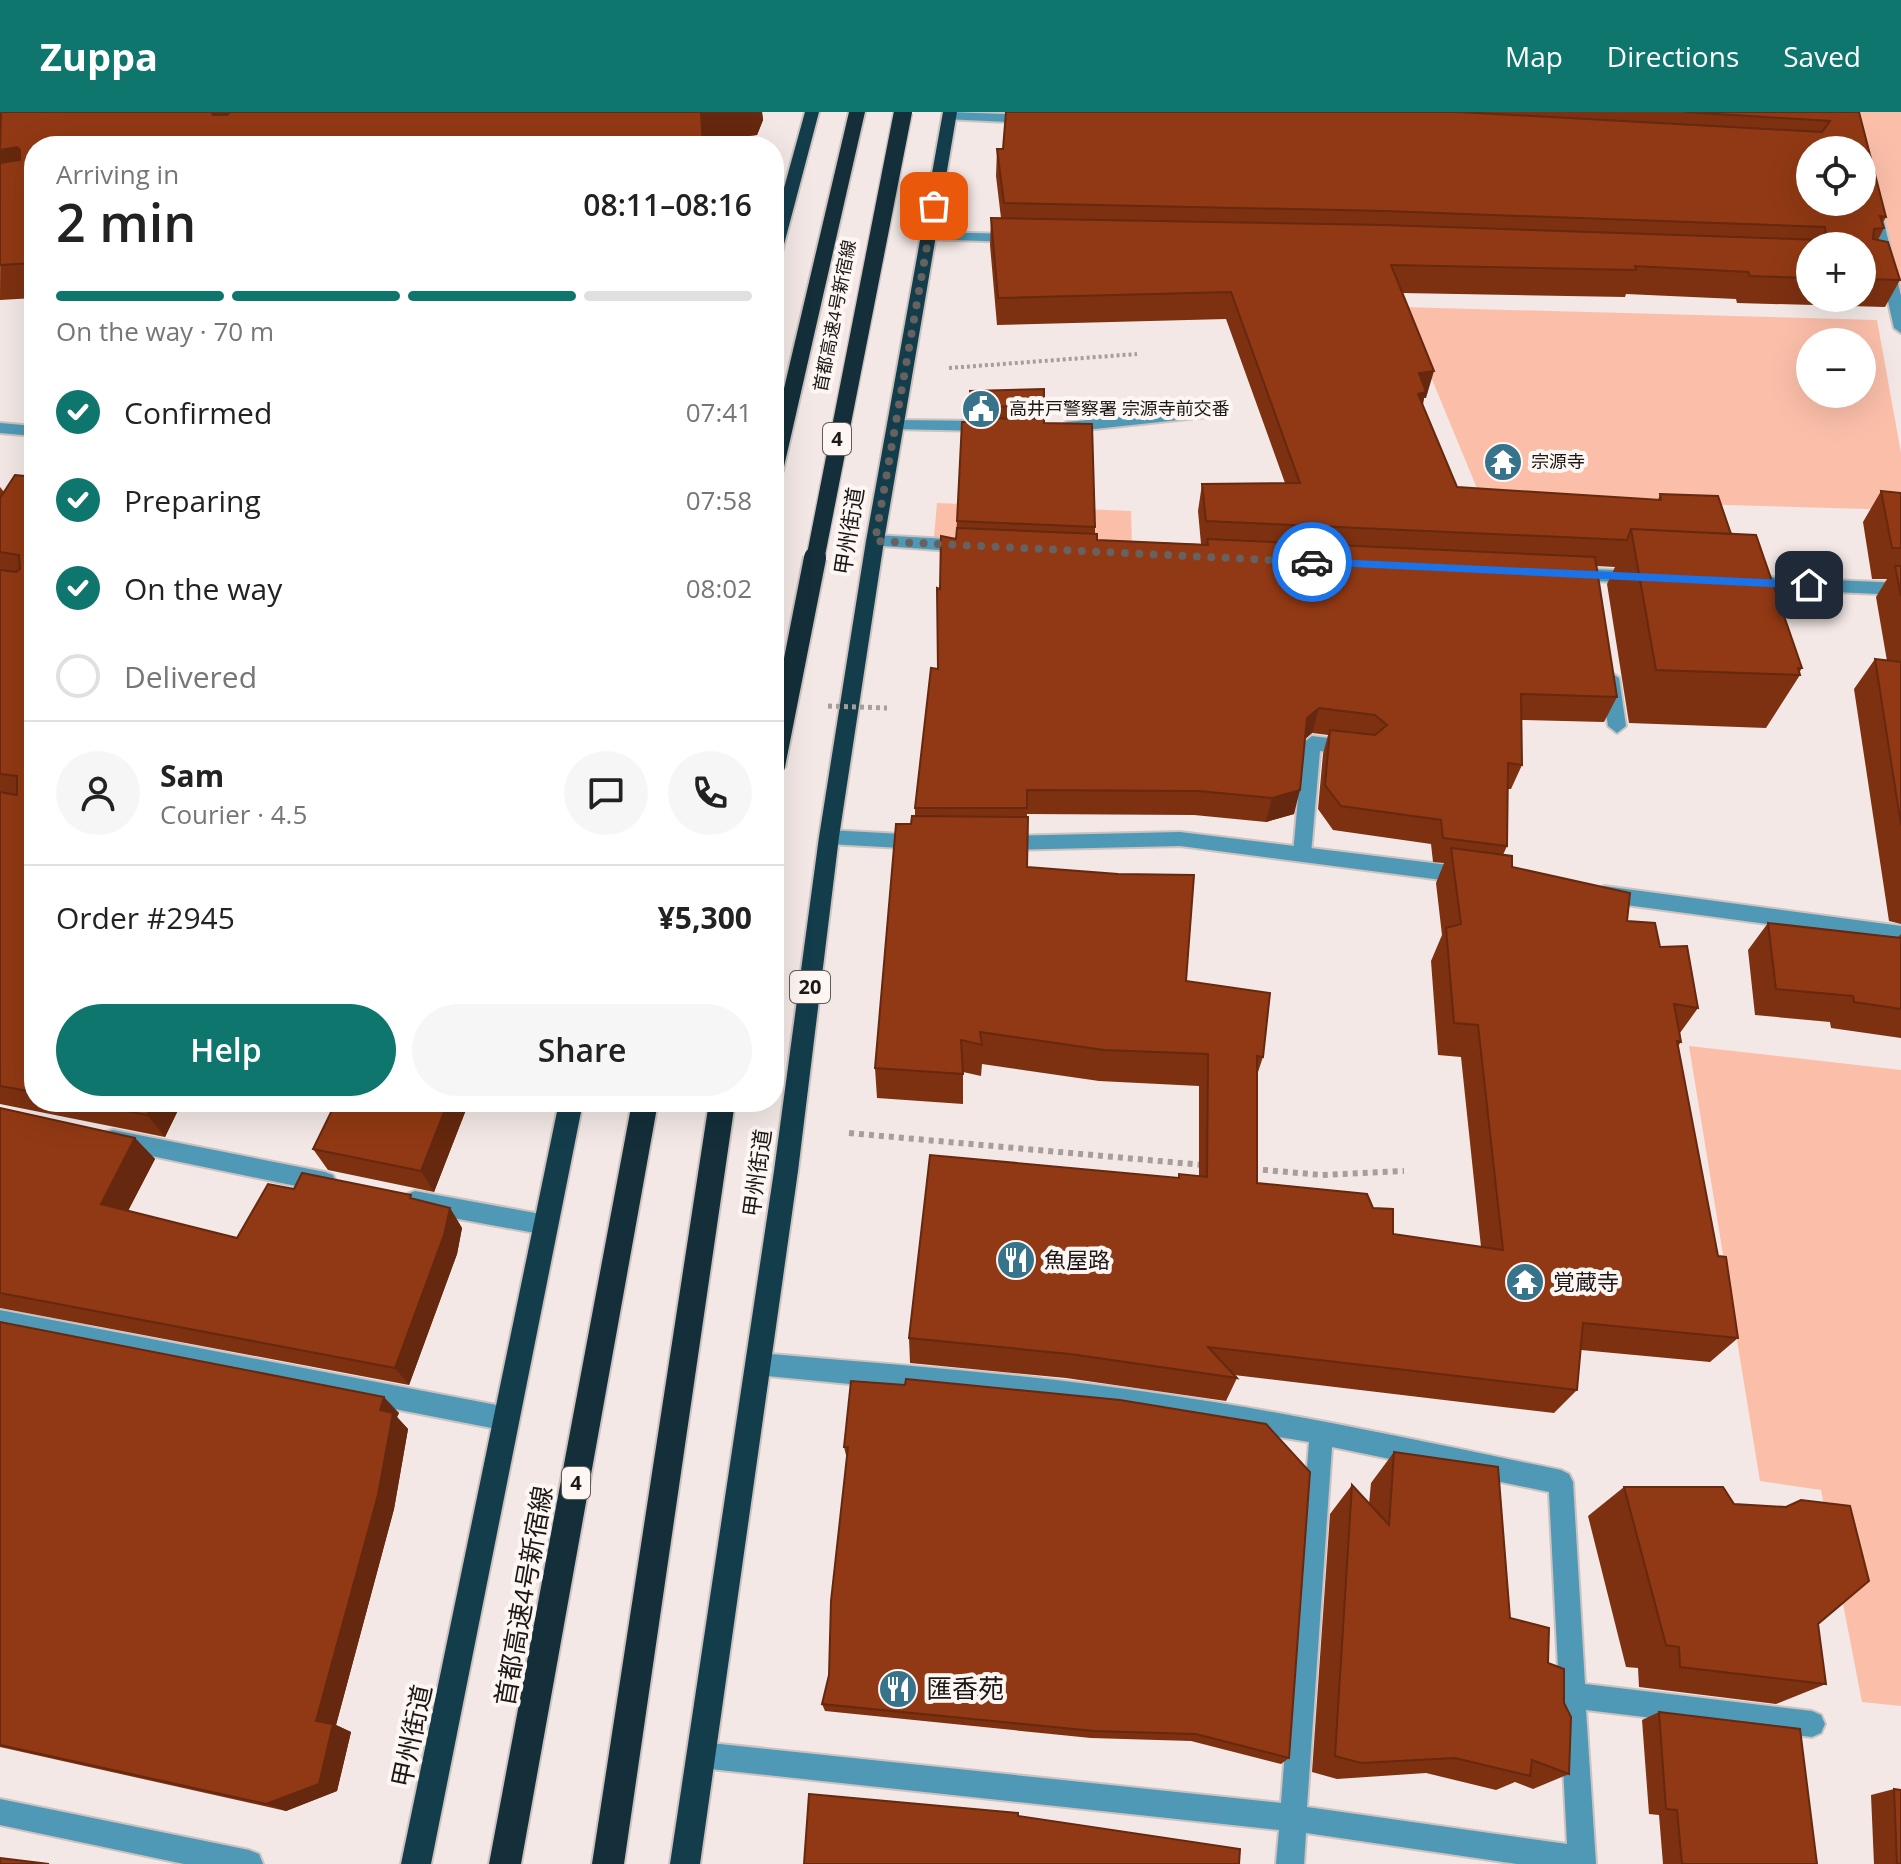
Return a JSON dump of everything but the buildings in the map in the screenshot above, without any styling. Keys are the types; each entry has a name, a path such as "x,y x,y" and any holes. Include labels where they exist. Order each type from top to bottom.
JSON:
{"highway":[{"path":"784,191 812,112"},
{"name":"首都高速4号新宿線","path":"784,428 857,112"},
{"name":"首都高速4号新宿線","path":"784,715 903,112"},
{"name":"甲州街道","path":"685,1864 758,1364 829,837 875,541 950,114"},
{"name":"甲州街道","path":"416,1864 569,1112"},
{"name":"首都高速4号新宿線","path":"505,1864 643,1112"},
{"path":"608,1864 721,1112"}],"street":[{"path":"950,114 1053,119"},
{"path":"1873,216 1882,263 1901,328"},
{"path":"928,236 1034,238"},
{"path":"1045,427 1201,414"},
{"path":"895,425 1000,426"},
{"path":"0,428 24,430"},
{"path":"875,541 981,547"},
{"path":"1562,573 1595,582 1655,578"},
{"path":"1732,581 1901,589"},
{"path":"1608,665 1617,726"},
{"path":"1302,854 1312,743 1367,750"},
{"path":"829,837 941,843"},
{"path":"989,843 1180,839 1491,879"},
{"path":"1585,892 1901,934"},
{"path":"96,1135 341,1185"},
{"path":"387,1195 546,1225"},
{"path":"0,1321 507,1419"},
{"path":"701,1755 1294,1818 1582,1862 1561,1482 1321,1433 1167,1406 758,1364"},
{"path":"1290,1864 1321,1433"},
{"path":"1574,1696 1812,1724"},
{"path":"0,1812 249,1864"}],"path":[{"path":"949,368 1137,354"},
{"path":"849,1133 1205,1166"},
{"path":"1250,1169 1322,1175 1404,1171"}],"shaded area":[{"path":"1857,112 1901,112 1901,328 1876,214 1876,136 1860,136"},
{"path":"1402,307 1877,320 1901,453 1901,510 1481,498"},
{"path":"937,503 1131,511 1132,545 934,537"},
{"path":"1689,1046 1901,1070 1901,1706 1862,1702 1821,1490 1760,1481"}],"way so far":[{"path":"934,206 875,541 1312,562"}],"place":[{"name":"高井戸警察署 宗源寺前交番","path":"981,409"},
{"name":"宗源寺","path":"1503,462"},
{"name":"魚屋路","path":"1016,1260"},
{"name":"覚蔵寺","path":"1525,1282"},
{"name":"匯香苑","path":"898,1689"}],"route":[{"path":"1312,562 1809,585"}]}
